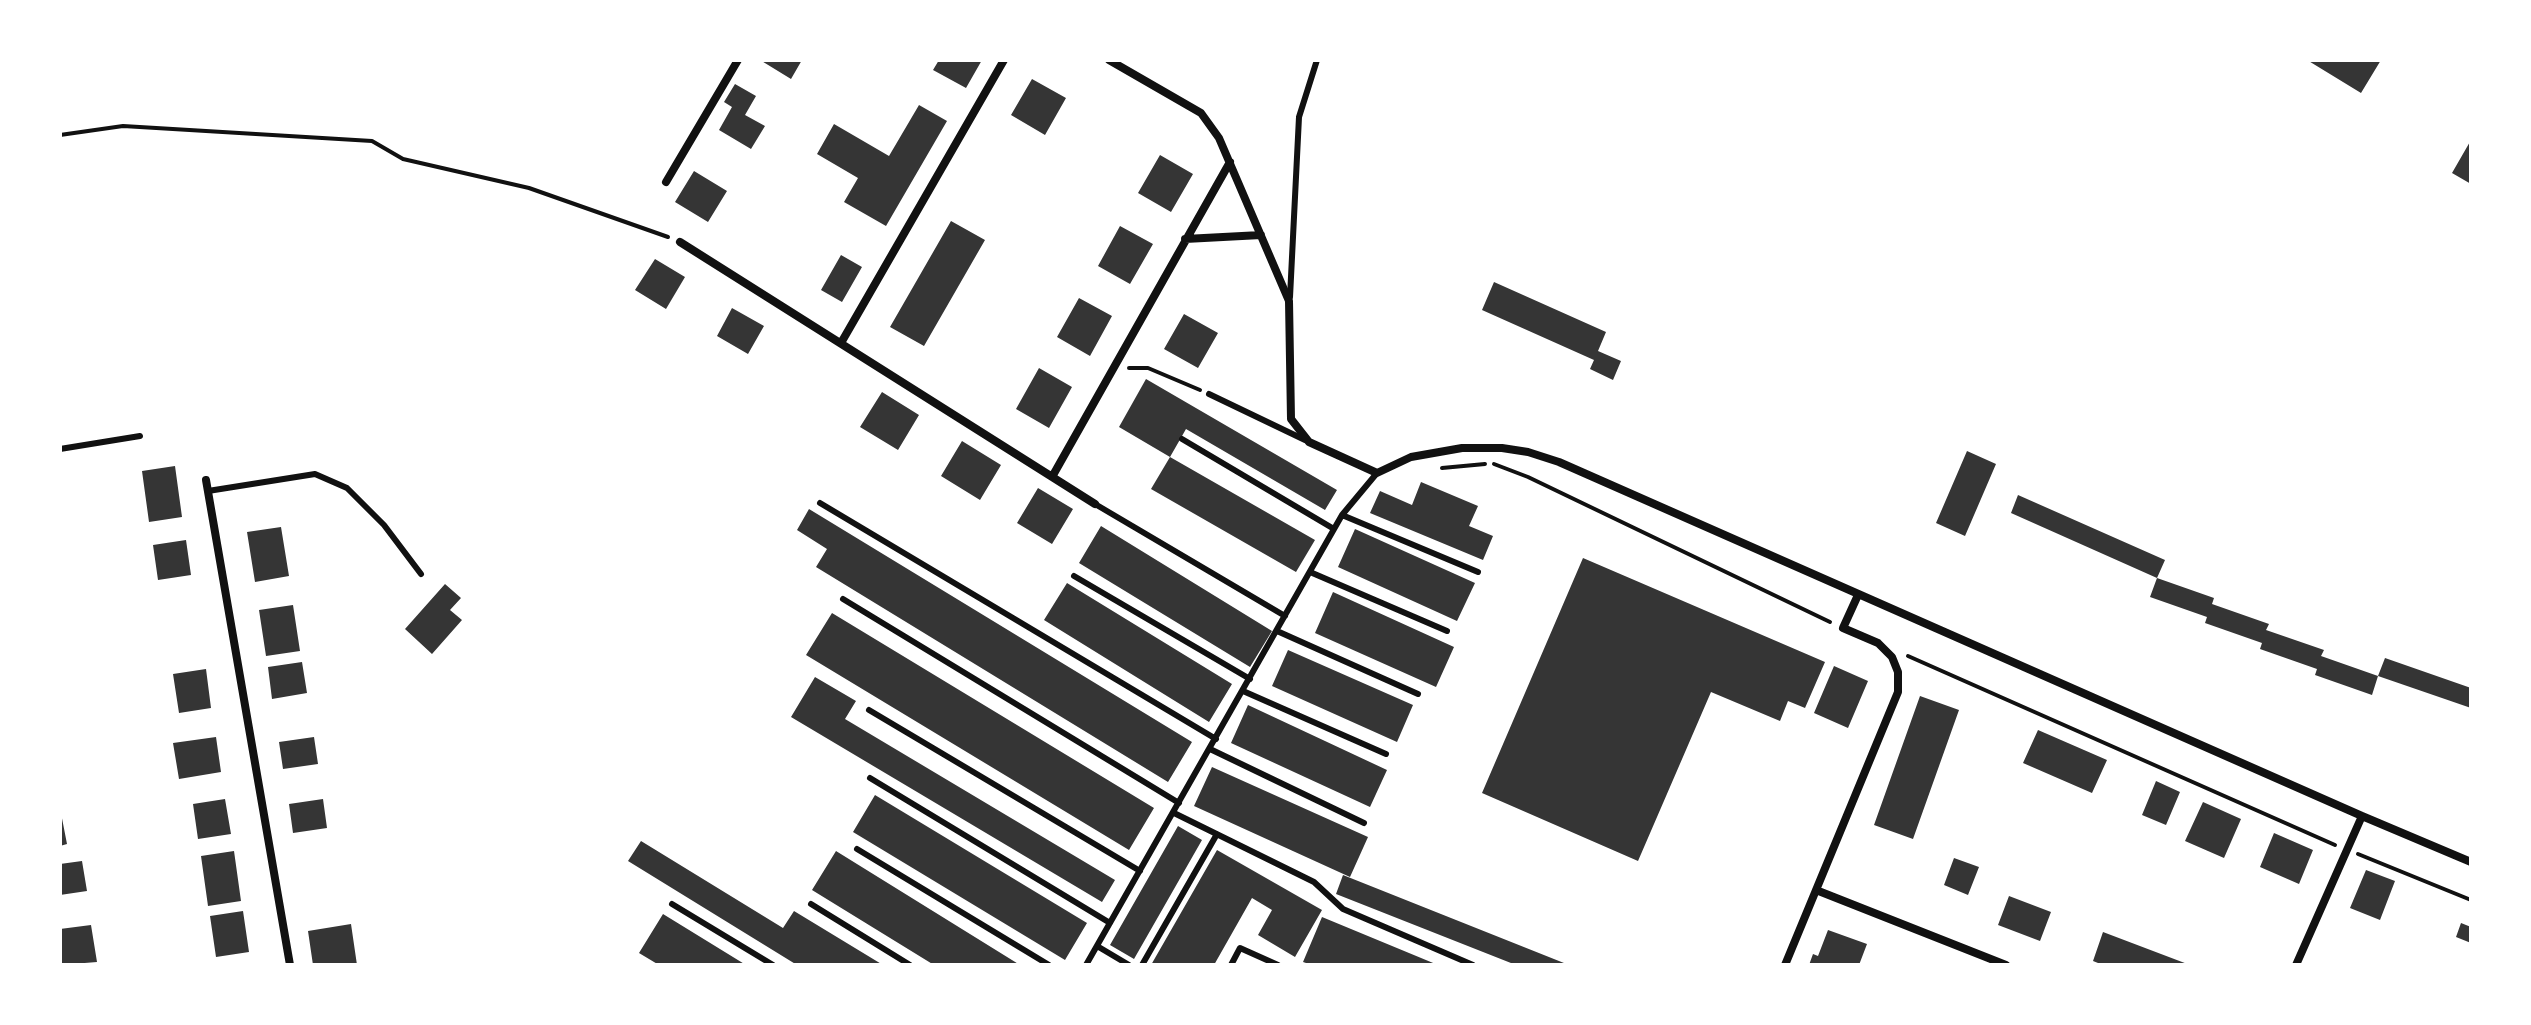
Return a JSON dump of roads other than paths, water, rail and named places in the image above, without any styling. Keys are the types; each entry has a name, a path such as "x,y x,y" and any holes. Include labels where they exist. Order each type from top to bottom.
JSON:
{"street":[{"path":"666,182 738,60"},
{"path":"841,343 1004,60"},
{"path":"1109,60 1201,113 1219,138 1289,301 1291,419 1309,442 1377,473 1411,457 1462,448 1502,448 1559,462 2471,862"},
{"path":"1052,477 1230,162"},
{"path":"1185,239 1261,235"},
{"path":"680,242 1095,504"},
{"path":"206,480 290,965"},
{"path":"1785,965 1898,692 1898,672 1892,657 1878,643 1843,628 1858,595"},
{"path":"2296,965 2362,816"},
{"path":"1816,890 2006,965"}],"lane":[{"path":"1289,301 1299,117 1317,60"},
{"path":"1209,394 1309,442"},
{"path":"60,449 140,436"},
{"path":"1182,439 1334,529"},
{"path":"1086,965 1342,515 1377,473"},
{"path":"208,491 315,474 347,488 384,525 421,574"},
{"path":"820,503 1216,739"},
{"path":"1095,504 1285,616"},
{"path":"1342,515 1478,572"},
{"path":"1310,572 1447,631"},
{"path":"1074,576 1250,679"},
{"path":"843,599 1179,803"},
{"path":"1277,631 1418,694"},
{"path":"1243,691 1386,754"},
{"path":"869,710 1140,871"},
{"path":"1210,749 1364,823"},
{"path":"870,778 1110,923"},
{"path":"1174,813 1314,882 1343,909 1473,965"},
{"path":"1142,965 1217,834"},
{"path":"857,849 1049,965"},
{"path":"672,904 773,965"},
{"path":"811,904 910,965"},
{"path":"1097,946 1129,965"},
{"path":"1231,965 1240,948 1278,965"}]}
